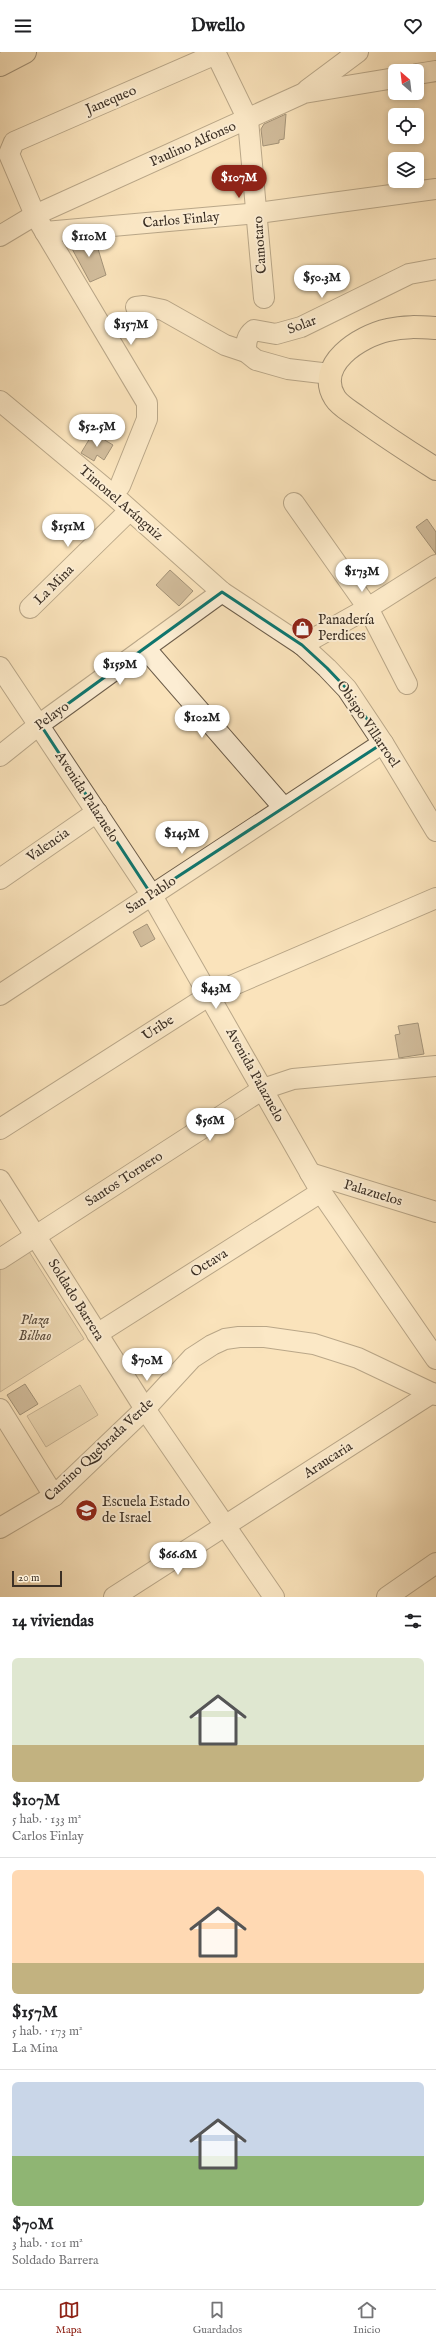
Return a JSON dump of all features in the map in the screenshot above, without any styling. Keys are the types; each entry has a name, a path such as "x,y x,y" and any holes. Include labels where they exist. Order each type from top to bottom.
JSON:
{"main road":[{"path":"0,66 25,52"},
{"path":"436,328 414,326 386,330 366,338 342,354 332,366 330,374 331,391 340,405 384,436 436,469"}],"street":[{"path":"304,93 358,52"},
{"name":"Janequeo","path":"35,215 9,154 14,142 216,54 248,120"},
{"path":"424,73 436,71"},
{"name":"Paulino Alfonso","path":"0,236 35,215 248,120 304,93 388,79"},
{"name":"Camotaro","path":"248,120 258,214 264,298"},
{"name":"Carlos Finlay","path":"45,232 258,214 436,189"},
{"path":"35,215 147,403 147,419 120,486"},
{"name":"Solar","path":"246,352 246,341 249,334 254,330 276,334 301,328 409,274 436,269"},
{"path":"136,307 144,306 163,310 225,344 246,352 256,360 272,366 330,374"},
{"name":"Timonel Aránguiz","path":"0,401 113,495 129,511 222,592"},
{"path":"294,503 368,608 407,684"},
{"name":"La Mina","path":"30,608 129,511"},
{"path":"302,645 368,608 436,565"},
{"name":"Obispo Villarroel","path":"222,592 302,645 347,689 383,743 436,831"},
{"name":"Pelayo","path":"0,756 40,724 222,592"},
{"path":"145,648 284,808"},
{"name":"Avenida Palazuelo","path":"0,666 40,724 151,894 210,995 321,1192 436,1359"},
{"name":"San Pablo","path":"0,995 151,894 383,743"},
{"name":"Valencia","path":"0,879 97,812"},
{"name":"Uribe","path":"0,1129 210,995 436,898"},
{"name":"Santos Tornero","path":"0,1259 263,1089 293,1079 436,1066"},
{"name":"Palazuelos","path":"310,1173 436,1212"},
{"name":"Soldado Barrera","path":"0,1180 145,1409 224,1527 274,1597"},
{"name":"Octava","path":"97,1334 321,1192"},
{"name":"Camino Quebrada Verde","path":"0,1528 54,1496 145,1409 202,1351 225,1339 240,1337 290,1340 336,1350 380,1367 434,1394"},
{"name":"Araucaria","path":"114,1597 434,1394"},
{"path":"0,1409 54,1496"},
{"path":"387,1597 436,1563"}],"highlighted area":[{"path":"222,592 302,645 327,668 347,689 383,743 151,894 40,724"}],"green space":[{"name":"Plaza Bilbao","path":"28,1250 84,1339 0,1392 0,1268"},
{"path":"80,1385 98,1415 46,1447 27,1416"}],"building":[{"path":"286,114 284,139 279,140 279,143 263,146 261,129 264,124"},
{"path":"95,239 106,275 90,282 70,245 71,241"},
{"path":"93,433 113,445 104,460 97,455 94,461 81,453"},
{"path":"427,519 436,532 436,554 416,527"},
{"path":"170,570 193,591 179,606 156,585"},
{"path":"147,924 155,939 141,947 133,932"},
{"path":"418,1023 424,1054 399,1058 395,1035 400,1034 398,1026"},
{"path":"25,1384 38,1404 20,1415 7,1395"}],"place":[{"name":"Panadería Perdices","path":"303,628"},
{"name":"Escuela Estado de Israel","path":"87,1510"}]}
